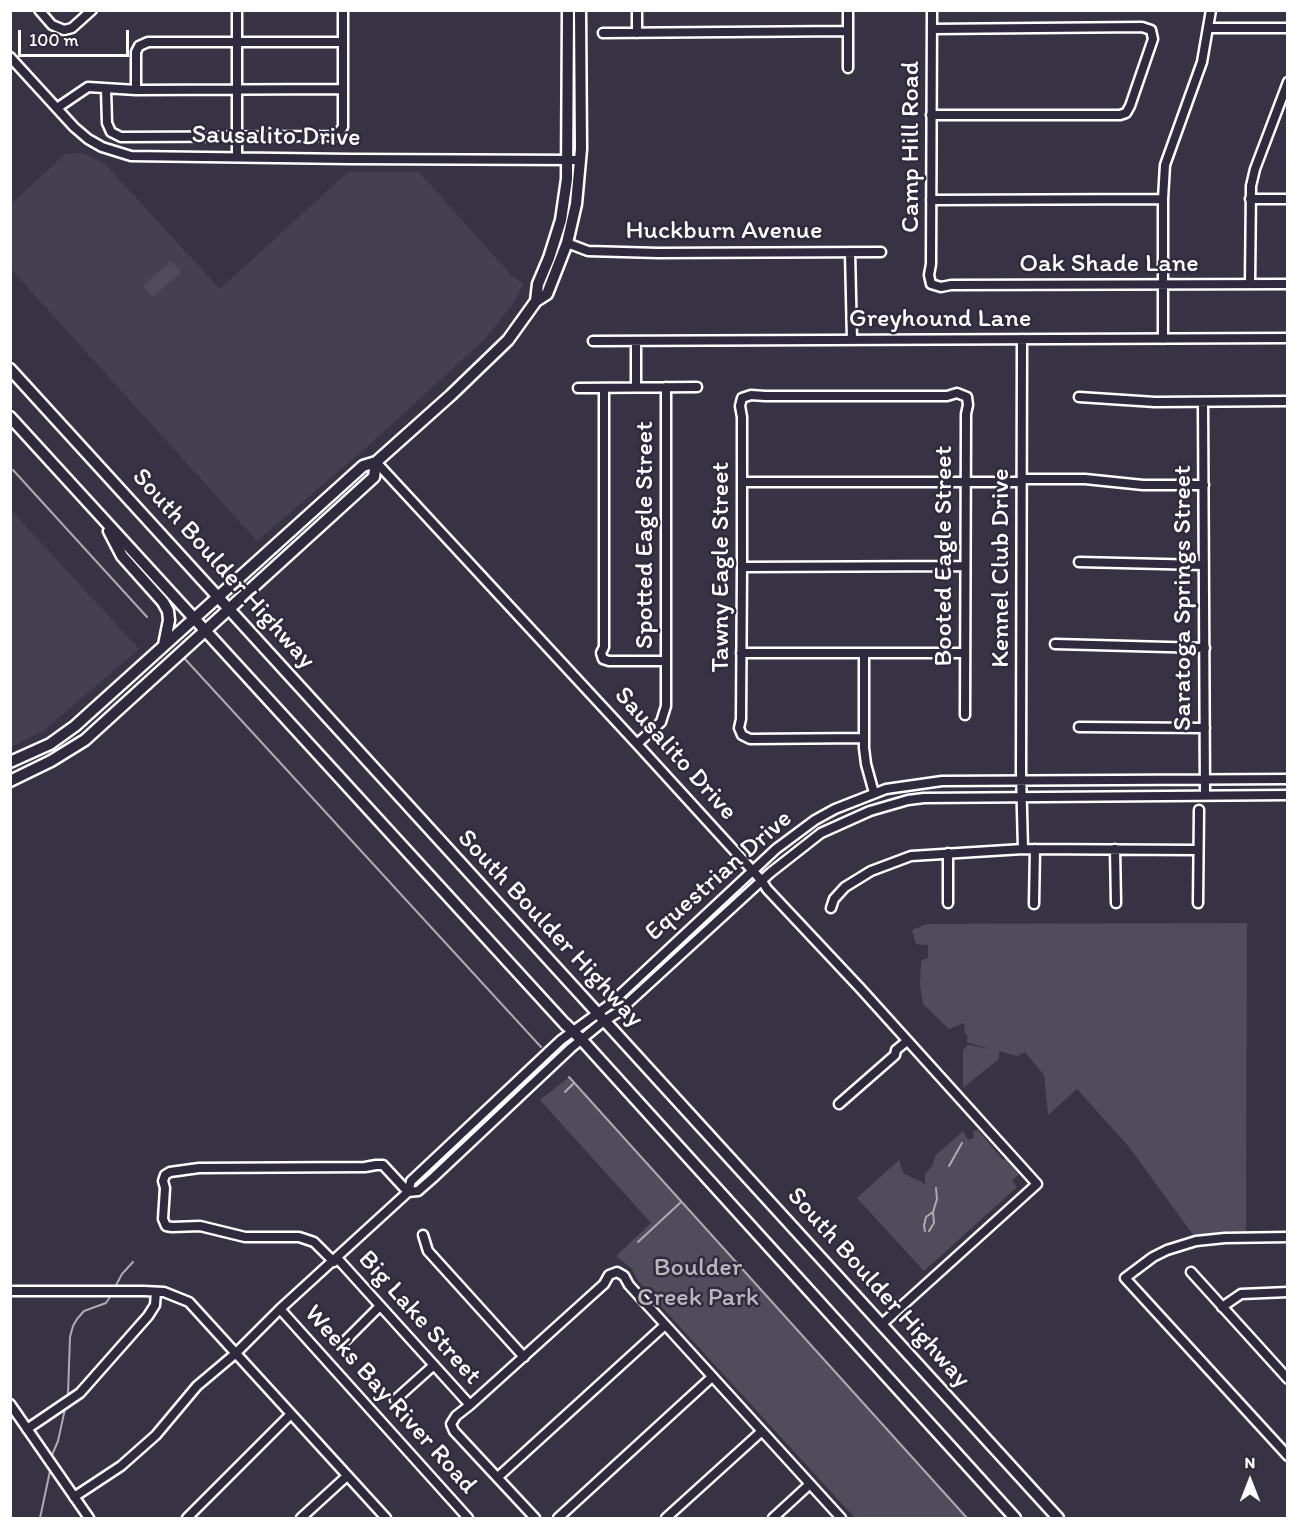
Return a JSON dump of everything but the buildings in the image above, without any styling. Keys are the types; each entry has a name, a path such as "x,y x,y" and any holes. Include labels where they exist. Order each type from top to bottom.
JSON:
{"main road":[{"path":"10,762 60,738 363,466 376,462 488,362 536,302 547,294 567,243 576,204 580,159 574,18"},
{"path":"536,302 538,284 561,220 568,160 574,18"},
{"name":"South Boulder Highway","path":"10,369 1058,1518"},
{"name":"South Boulder Highway","path":"10,417 581,1039 1015,1518"},
{"path":"10,781 85,740 374,477 376,462"},
{"path":"104,520 122,556 163,602 168,611 169,620 164,645"},
{"path":"60,738 63,754"}],"street":[{"path":"39,10 52,25 64,30 72,28 92,10"},
{"path":"237,10 237,157"},
{"path":"106,88 107,123 111,132 121,137 336,136 343,127 343,10"},
{"path":"637,10 638,33"},
{"path":"848,10 848,68"},
{"name":"Camp Hill Road","path":"931,284 929,274 932,264 932,10"},
{"path":"1163,339 1165,165 1202,62 1211,10"},
{"path":"932,29 1142,27 1151,30 1153,39 1130,106 1120,115 932,115"},
{"path":"1209,28 1287,28"},
{"path":"603,33 848,32"},
{"path":"136,90 136,52 140,46 148,42 343,42"},
{"name":"Sausalito Drive","path":"10,57 88,139 117,153 144,157 580,159"},
{"path":"1250,284 1250,199 1253,176 1282,113 1287,82"},
{"path":"57,108 84,89 343,89"},
{"path":"932,200 1163,199"},
{"path":"1250,199 1287,199"},
{"name":"Huckburn Avenue","path":"567,243 588,250 658,253 881,252"},
{"path":"850,252 852,340"},
{"name":"Oak Shade Lane","path":"931,284 940,287 951,285 1287,284"},
{"name":"Greyhound Lane","path":"593,341 1287,338"},
{"name":"Kennel Club Drive","path":"1022,339 1023,849"},
{"path":"636,341 636,387"},
{"path":"604,387 604,647 601,653 603,659 609,661 666,660"},
{"name":"Spotted Eagle Street","path":"637,744 656,728 664,714 666,387"},
{"path":"578,388 697,387"},
{"name":"Tawny Eagle Street","path":"864,738 750,739 742,735 739,728 741,719 742,567 742,417 740,406 742,398 751,395 935,396 957,393 967,397"},
{"name":"Booted Eagle Street","path":"965,715 967,397"},
{"path":"1079,397 1155,402 1287,401"},
{"name":"Saratoga Springs Street","path":"1203,402 1205,795"},
{"name":"Sausalito Drive","path":"376,462 637,744 1037,1184 882,1324"},
{"path":"742,482 965,482 1085,479 1143,485 1204,485"},
{"path":"1078,562 1204,565"},
{"path":"742,567 965,567"},
{"path":"1055,644 1205,648"},
{"path":"741,653 965,653"},
{"path":"864,653 864,738 866,764 874,793"},
{"path":"1079,727 1205,728"},
{"name":"Equestrian Drive","path":"408,1192 418,1191 434,1178 581,1039 609,1005 752,870 815,820 843,806 874,793 923,782 1287,779"},
{"name":"Equestrian Drive","path":"74,1497 121,1466 156,1435 197,1386 235,1354 280,1309 408,1192 411,1180 572,1031 601,1017 617,1013 762,881 821,833 856,816 889,805 924,798 1287,795"},
{"path":"1198,903 1199,810"},
{"path":"831,908 834,899 845,887 871,871 911,856 1023,849 1198,850"},
{"path":"1034,904 1035,849"},
{"path":"1115,849 1116,903"},
{"path":"948,853 948,903"},
{"path":"839,1104 895,1055 896,1050 909,1043"},
{"name":"Big Lake Street","path":"408,1192 383,1165 199,1168 170,1172 165,1175 163,1219 166,1226 200,1226 245,1237 299,1237 320,1246 380,1306 470,1405"},
{"path":"423,1235 428,1251 524,1357"},
{"path":"1287,1237 1196,1241 1153,1257 1125,1278 1287,1456"},
{"path":"535,1518 454,1431 451,1424 456,1416 604,1284 609,1275 616,1272 624,1276 629,1285 841,1518"},
{"path":"1191,1272 1287,1379"},
{"path":"10,1291 164,1292 189,1302 386,1518"},
{"path":"27,1429 80,1393 148,1316 155,1305 156,1292"},
{"path":"1222,1307 1241,1294 1287,1292"},
{"path":"340,1346 380,1306"},
{"name":"Weeks Bay River Road","path":"280,1309 468,1518"},
{"path":"498,1477 665,1325"},
{"path":"395,1400 434,1365"},
{"path":"558,1518 712,1377"},
{"path":"10,1404 89,1518"},
{"path":"187,1518 291,1414"},
{"path":"666,1518 762,1431"},
{"path":"301,1518 347,1476"},
{"path":"773,1518 810,1484"}],"shaded area":[{"path":"83,153 104,163 220,289 348,172 419,172 512,276 524,284 513,304 484,340 368,446 257,541 11,269 11,204 65,154"},
{"path":"11,510 139,649 42,732 11,747"}],"green space":[{"path":"171,261 181,272 153,297 143,286"},
{"path":"1247,923 1246,1236 1194,1236 1129,1147 1077,1089 1048,1115 1044,1075 1025,1052 1017,1056 999,1051 999,1059 963,1088 963,1050 968,1045 990,1049 966,1042 968,1037 963,1023 949,1029 923,1004 920,985 921,961 928,958 928,945 916,944 912,930 927,924"},
{"name":"Boulder Creek Park","path":"569,1077 967,1518 855,1518 638,1281 632,1269 616,1256 651,1223 540,1100"},
{"path":"978,1130 1003,1160 1005,1158 1019,1174 1012,1181 1017,1187 924,1271 857,1198 899,1160 904,1174 925,1185 925,1174 932,1166 936,1155 963,1131 968,1140 974,1138 973,1131"}],"waterway":[{"path":"13,470 147,617"},
{"path":"185,659 541,1047"},
{"path":"569,1077 967,1518"},
{"path":"565,1092 574,1083"},
{"path":"949,1166 962,1143"},
{"path":"929,1231 934,1223 936,1188"},
{"path":"638,1242 681,1202"},
{"path":"925,1231 926,1217 933,1212"},
{"path":"114,1289 122,1274 133,1262"},
{"path":"68,1394 70,1337 73,1326 84,1311 106,1303 110,1297"},
{"path":"52,1455 58,1441 65,1409"},
{"path":"40,1518 50,1471"}]}
